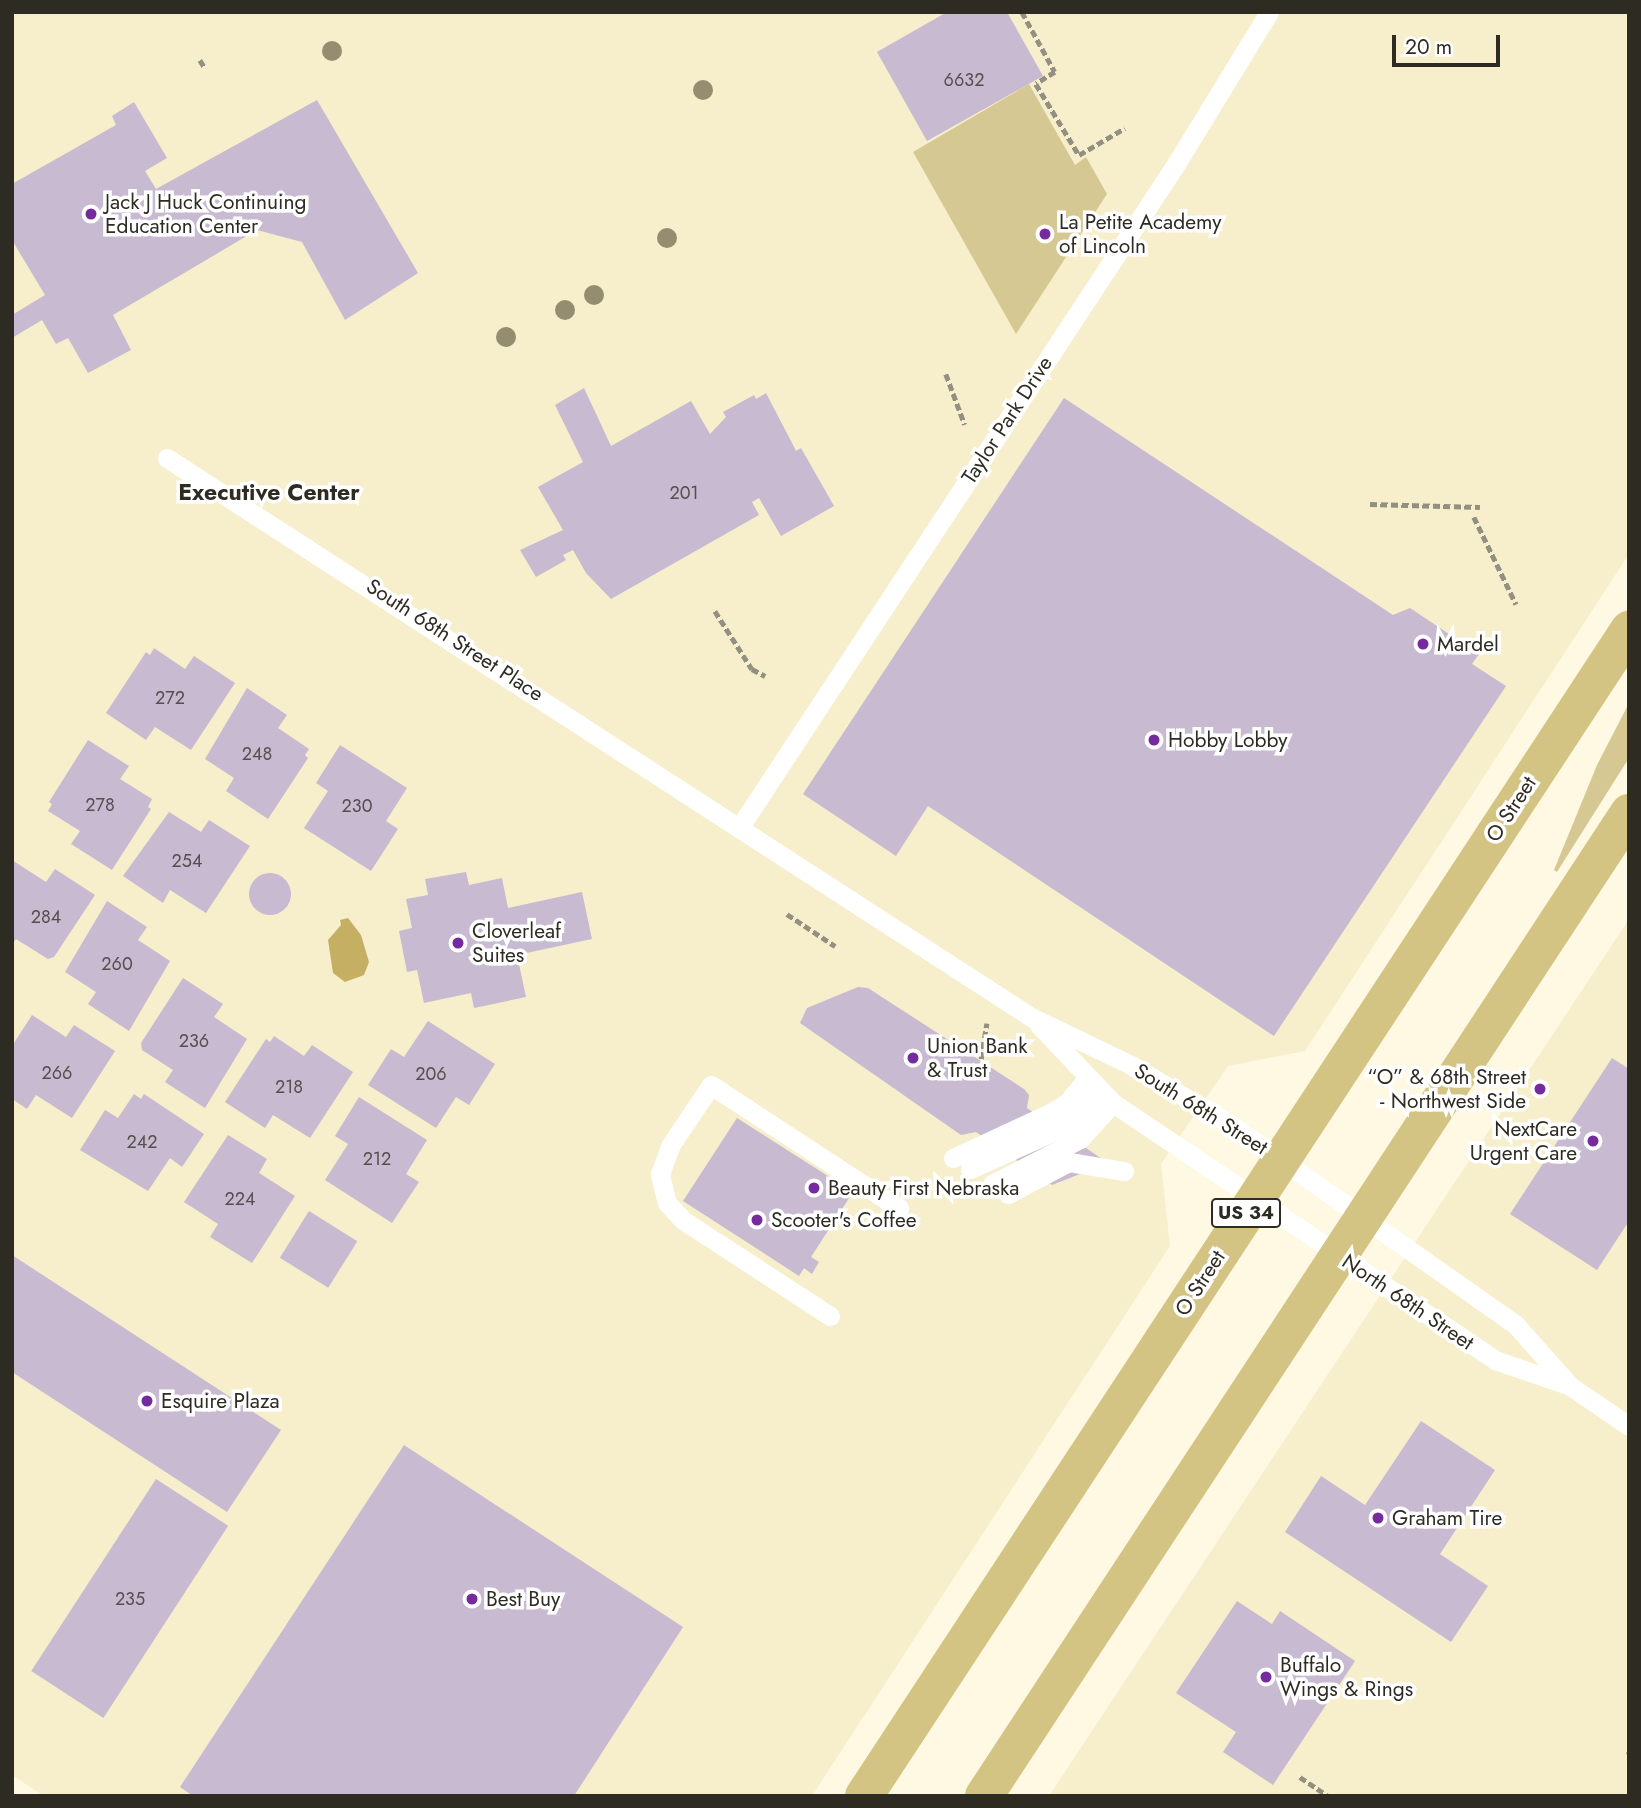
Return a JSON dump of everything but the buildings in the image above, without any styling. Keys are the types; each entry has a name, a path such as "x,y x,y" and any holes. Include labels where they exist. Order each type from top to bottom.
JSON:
{"main road":[{"name":"O Street","path":"863,1796 1629,630"},
{"path":"984,1796 1337,1254 1629,813"}],"lane":[{"name":"Taylor Park Drive","path":"741,825 1177,164 1269,12"},
{"name":"South 68th Street Place","path":"167,458 741,825"},
{"name":"South 68th Street","path":"741,825 1031,1017 1130,1065 1281,1160 1362,1217"},
{"name":"South 68th Street","path":"1031,1017 1100,1091 1255,1200"},
{"path":"830,1316 683,1220 667,1203 660,1174 670,1146 711,1085 899,1208"},
{"path":"953,1157 1067,1103 1100,1091"},
{"path":"970,1169 1066,1126 1100,1091"},
{"path":"1100,1091 1080,1139 1000,1189 1069,1162 1124,1171"},
{"name":"North 68th Street","path":"1255,1200 1495,1360 1570,1386"},
{"name":"North 68th Street","path":"1362,1217 1516,1324 1570,1386 1629,1426"}],"path":[{"path":"1022,12 1055,72 1037,84 1079,155 1125,128"},
{"path":"200,60 205,68"},
{"path":"946,374 965,425"},
{"path":"1370,504 1480,507"},
{"path":"1474,517 1516,604"},
{"path":"715,611 752,669 765,676"},
{"path":"787,914 835,946"},
{"path":"1300,1777 1328,1796"}],"shaded area":[{"path":"12,12 1629,12 1629,554 1305,1051 1228,1066 1161,1164 1170,1246 812,1796 44,1796 12,1775"},
{"path":"1029,84 1075,165 1086,157 1107,194 1016,334 913,152"},
{"path":"1629,703 1629,758 1557,872 1554,870 1597,765"},
{"path":"348,918 361,935 369,962 364,975 345,982 333,973 328,940 341,925 340,920"},
{"path":"1629,919 1629,1796 1049,1796"}],"place":[{"name":"Jack J Huck Continuing Education Center","path":"91,214"},
{"name":"La Petite Academy of Lincoln","path":"1045,234"},
{"name":"Mardel","path":"1423,644"},
{"name":"Hobby Lobby","path":"1154,740"},
{"name":"Cloverleaf Suites","path":"458,943"},
{"name":"Union Bank & Trust","path":"913,1058"},
{"name":"“O” & 68th Street - Northwest Side","path":"1540,1089"},
{"name":"NextCare Urgent Care","path":"1593,1141"},
{"name":"Beauty First Nebraska","path":"814,1188"},
{"name":"Scooter's Coffee","path":"757,1220"},
{"name":"Esquire Plaza","path":"147,1401"},
{"name":"Graham Tire","path":"1378,1518"},
{"name":"Best Buy","path":"472,1599"},
{"name":"Buffalo Wings & Rings","path":"1266,1677"}],"district":[{"name":"Executive Center","path":"269,492"}]}
